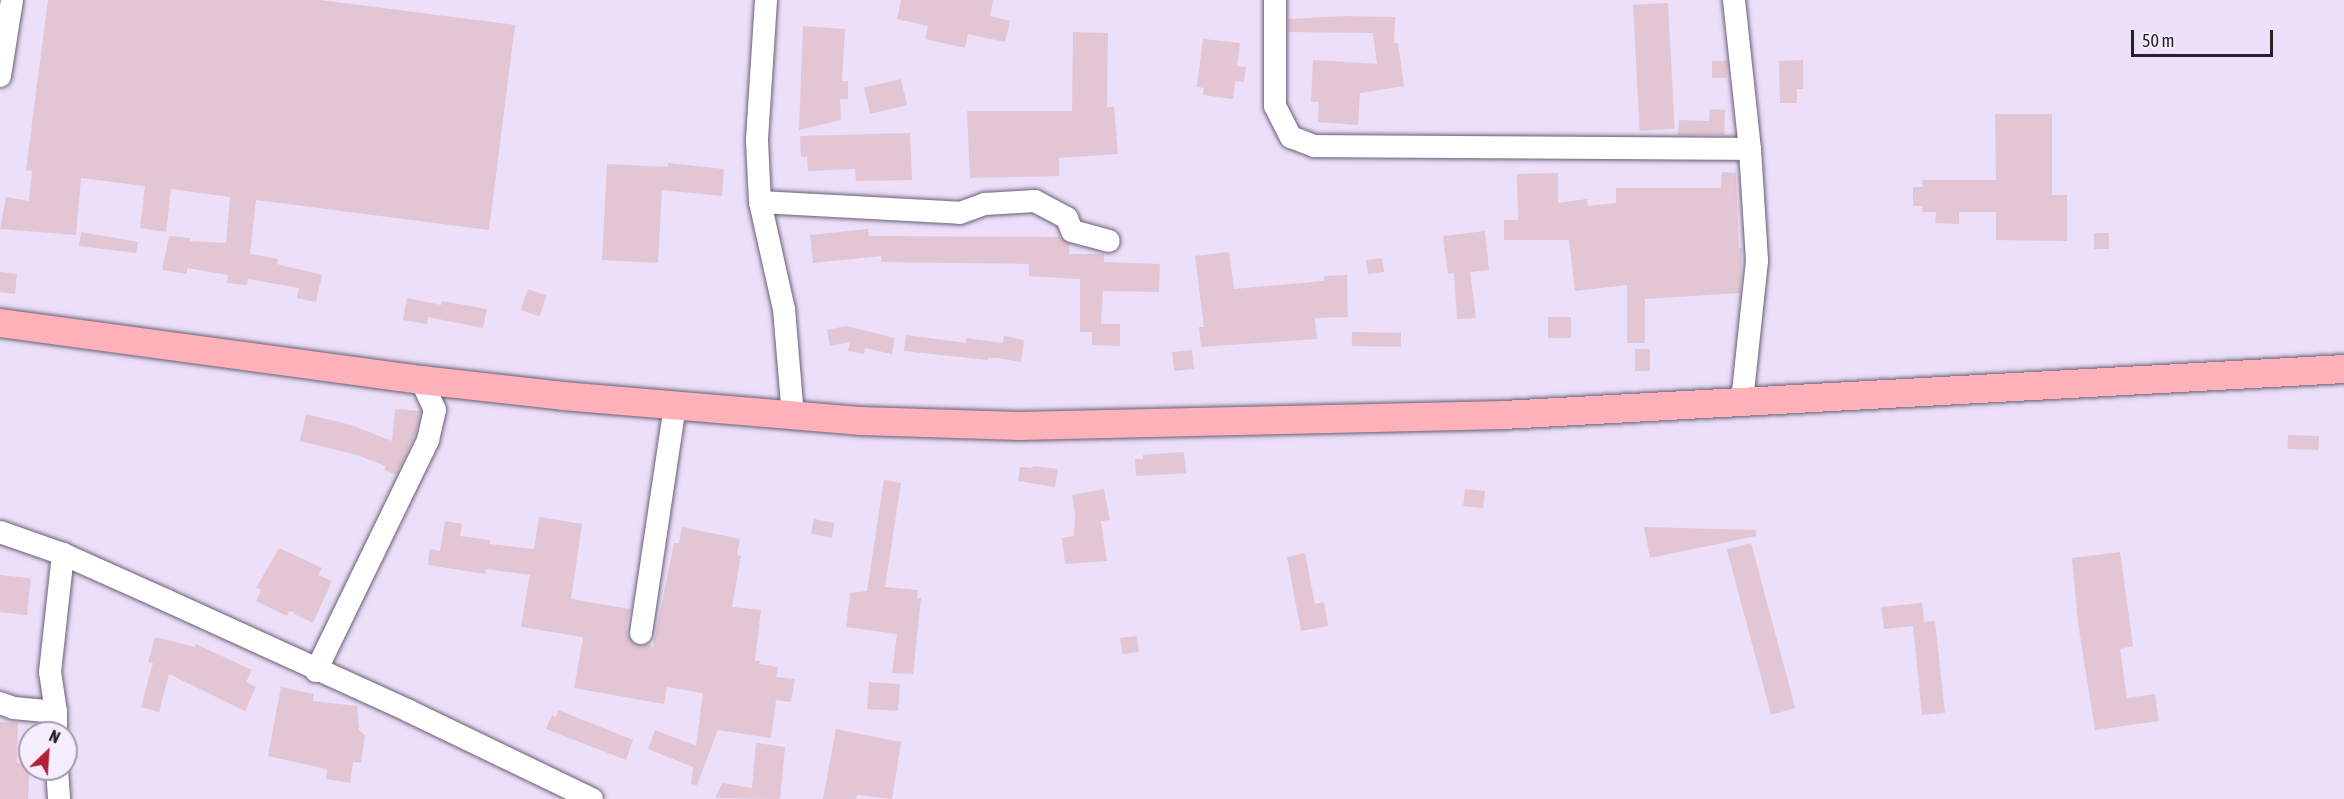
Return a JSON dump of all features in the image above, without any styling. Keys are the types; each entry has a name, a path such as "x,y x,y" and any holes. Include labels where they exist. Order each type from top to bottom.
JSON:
{"main road":[{"path":"0,323 421,380 675,406 859,421 1021,426 1503,415 2344,369"}],"street":[{"path":"0,76 12,0"},
{"path":"766,0 757,141 760,202 784,309 793,416"},
{"path":"1275,0 1275,106 1291,137 1314,146 1750,149"},
{"path":"1734,0 1750,149 1757,261 1742,402"},
{"path":"760,202 960,213 985,204 1035,201 1067,218 1072,231 1109,241"},
{"path":"316,671 428,440 435,410 421,380"},
{"path":"641,633 675,406"},
{"path":"0,532 63,554 316,671 409,711 592,799"},
{"path":"56,721 50,672 63,554"},
{"path":"0,703 53,721"},
{"path":"58,781 59,799"}],"building":[{"path":"48,0 320,0 515,25 489,230 256,200 250,254 278,259 277,264 322,275 316,302 297,298 299,288 248,279 247,285 227,283 228,275 187,268 187,274 162,270 169,236 190,238 190,241 226,243 230,197 171,189 166,232 140,228 145,186 81,178 76,235 0,229 6,197 29,201 32,171 26,170"},
{"path":"901,0 993,0 990,16 1010,21 1005,42 968,34 965,48 925,39 928,26 897,19"},
{"path":"1668,3 1675,129 1640,131 1633,5"},
{"path":"1345,16 1395,17 1394,43 1398,43 1404,86 1360,93 1358,125 1318,122 1319,102 1311,102 1313,60 1377,64 1373,33 1288,32 1288,19"},
{"path":"803,26 845,29 842,81 848,81 848,99 840,99 841,120 799,130"},
{"path":"1073,32 1108,33 1107,107 1114,107 1118,154 1059,158 1059,176 970,178 967,111 1072,111"},
{"path":"1203,39 1240,43 1237,66 1246,67 1244,82 1235,81 1233,99 1203,95 1204,88 1197,87"},
{"path":"1803,60 1803,89 1797,89 1797,103 1780,103 1779,61"},
{"path":"1712,61 1727,61 1727,78 1712,78"},
{"path":"901,79 907,105 870,114 864,88"},
{"path":"1710,109 1725,110 1724,135 1678,135 1679,120 1709,121"},
{"path":"1995,114 2052,114 2052,195 2067,195 2067,241 1996,240 1996,212 1959,212 1959,224 1935,223 1936,212 1922,212 1923,206 1913,206 1913,187 1923,187 1922,180 1996,180"},
{"path":"910,133 912,180 856,181 855,169 808,171 807,157 801,157 800,136"},
{"path":"668,163 724,169 722,196 662,190 658,263 602,260 607,164 668,167"},
{"path":"1722,172 1736,173 1739,248 1742,248 1740,293 1645,299 1645,343 1627,343 1627,285 1575,291 1569,240 1504,240 1504,220 1518,220 1517,174 1558,173 1558,203 1587,199 1588,206 1616,203 1616,188 1721,188"},
{"path":"868,229 869,236 1060,237 1070,244 1069,254 1104,254 1104,262 1160,264 1159,292 1103,291 1101,324 1120,324 1120,346 1092,345 1092,332 1080,332 1080,279 1029,276 1029,264 881,262 881,256 813,263 810,235"},
{"path":"1485,231 1489,270 1470,272 1476,318 1457,319 1454,273 1448,274 1443,236"},
{"path":"81,232 138,242 136,253 79,246"},
{"path":"2094,233 2109,233 2109,249 2094,249"},
{"path":"1229,252 1234,289 1324,281 1324,276 1347,275 1348,317 1315,318 1317,339 1201,347 1199,327 1204,327 1195,256"},
{"path":"1382,258 1384,272 1368,274 1366,260"},
{"path":"0,272 17,274 15,294 0,292"},
{"path":"528,289 547,296 539,317 520,310"},
{"path":"407,298 441,305 442,301 487,309 483,328 428,317 427,324 403,320"},
{"path":"1548,317 1571,317 1571,338 1548,338"},
{"path":"846,326 895,338 892,354 865,348 864,354 848,351 850,342 830,346 827,330"},
{"path":"1352,332 1401,333 1401,347 1352,346"},
{"path":"906,335 966,343 966,338 1003,343 1004,336 1024,340 1021,362 998,358 988,358 988,360 904,351"},
{"path":"1635,349 1650,349 1650,371 1635,371"},
{"path":"1192,350 1194,369 1174,371 1172,352"},
{"path":"395,409 421,411 415,435 396,475 384,470 386,466 357,455 300,441 306,414 351,425 392,441"},
{"path":"2288,435 2319,436 2318,450 2288,449"},
{"path":"1184,452 1186,473 1136,476 1135,459 1143,459 1143,455"},
{"path":"1033,466 1058,469 1055,487 1018,481 1020,467 1032,468"},
{"path":"884,480 901,483 885,587 918,590 917,598 921,598 913,674 892,673 897,634 846,627 850,593 867,591"},
{"path":"1104,489 1110,520 1101,521 1107,561 1065,564 1062,538 1074,536 1075,513 1072,495"},
{"path":"1465,489 1485,491 1483,508 1463,506"},
{"path":"539,517 582,524 571,599 630,609 626,628 628,637 640,646 648,644 653,647 674,543 679,543 682,527 740,539 737,555 741,556 732,607 761,610 755,661 760,661 759,664 778,667 776,677 795,679 791,702 776,700 771,738 718,730 697,785 691,784 693,767 648,749 655,730 696,746 703,693 667,687 664,704 574,688 583,637 521,627 530,575 486,569 485,574 428,565 430,549 440,551 445,521 462,524 460,536 490,540 490,544 534,549"},
{"path":"814,519 835,523 832,538 811,534"},
{"path":"1644,527 1756,530 1756,536 1650,558"},
{"path":"1751,543 1795,708 1771,715 1727,549"},
{"path":"279,548 322,568 318,575 332,581 313,623 294,614 295,612 289,611 287,616 256,601 261,590 256,588"},
{"path":"2120,552 2133,646 2120,649 2127,698 2155,694 2159,721 2095,730 2078,623 2072,558"},
{"path":"1305,553 1315,604 1324,602 1328,626 1301,631 1287,557"},
{"path":"0,575 31,578 27,615 0,612"},
{"path":"1922,603 1924,622 1935,621 1945,713 1922,715 1913,626 1884,629 1881,607"},
{"path":"1137,636 1139,652 1122,654 1120,638"},
{"path":"155,637 195,647 196,644 252,670 246,682 256,687 245,711 169,674 159,712 141,707 153,663 148,662"},
{"path":"869,682 900,684 898,711 867,709"},
{"path":"281,687 314,694 313,701 357,706 359,730 365,735 361,763 353,762 350,783 326,779 327,769 268,756"},
{"path":"558,710 633,740 626,760 546,729 552,715 556,717"},
{"path":"0,722 18,723 18,781 29,781 28,799 0,799"},
{"path":"836,729 901,742 892,799 857,795 856,799 823,799"},
{"path":"756,743 785,747 780,799 715,798 722,783 752,788"}]}
